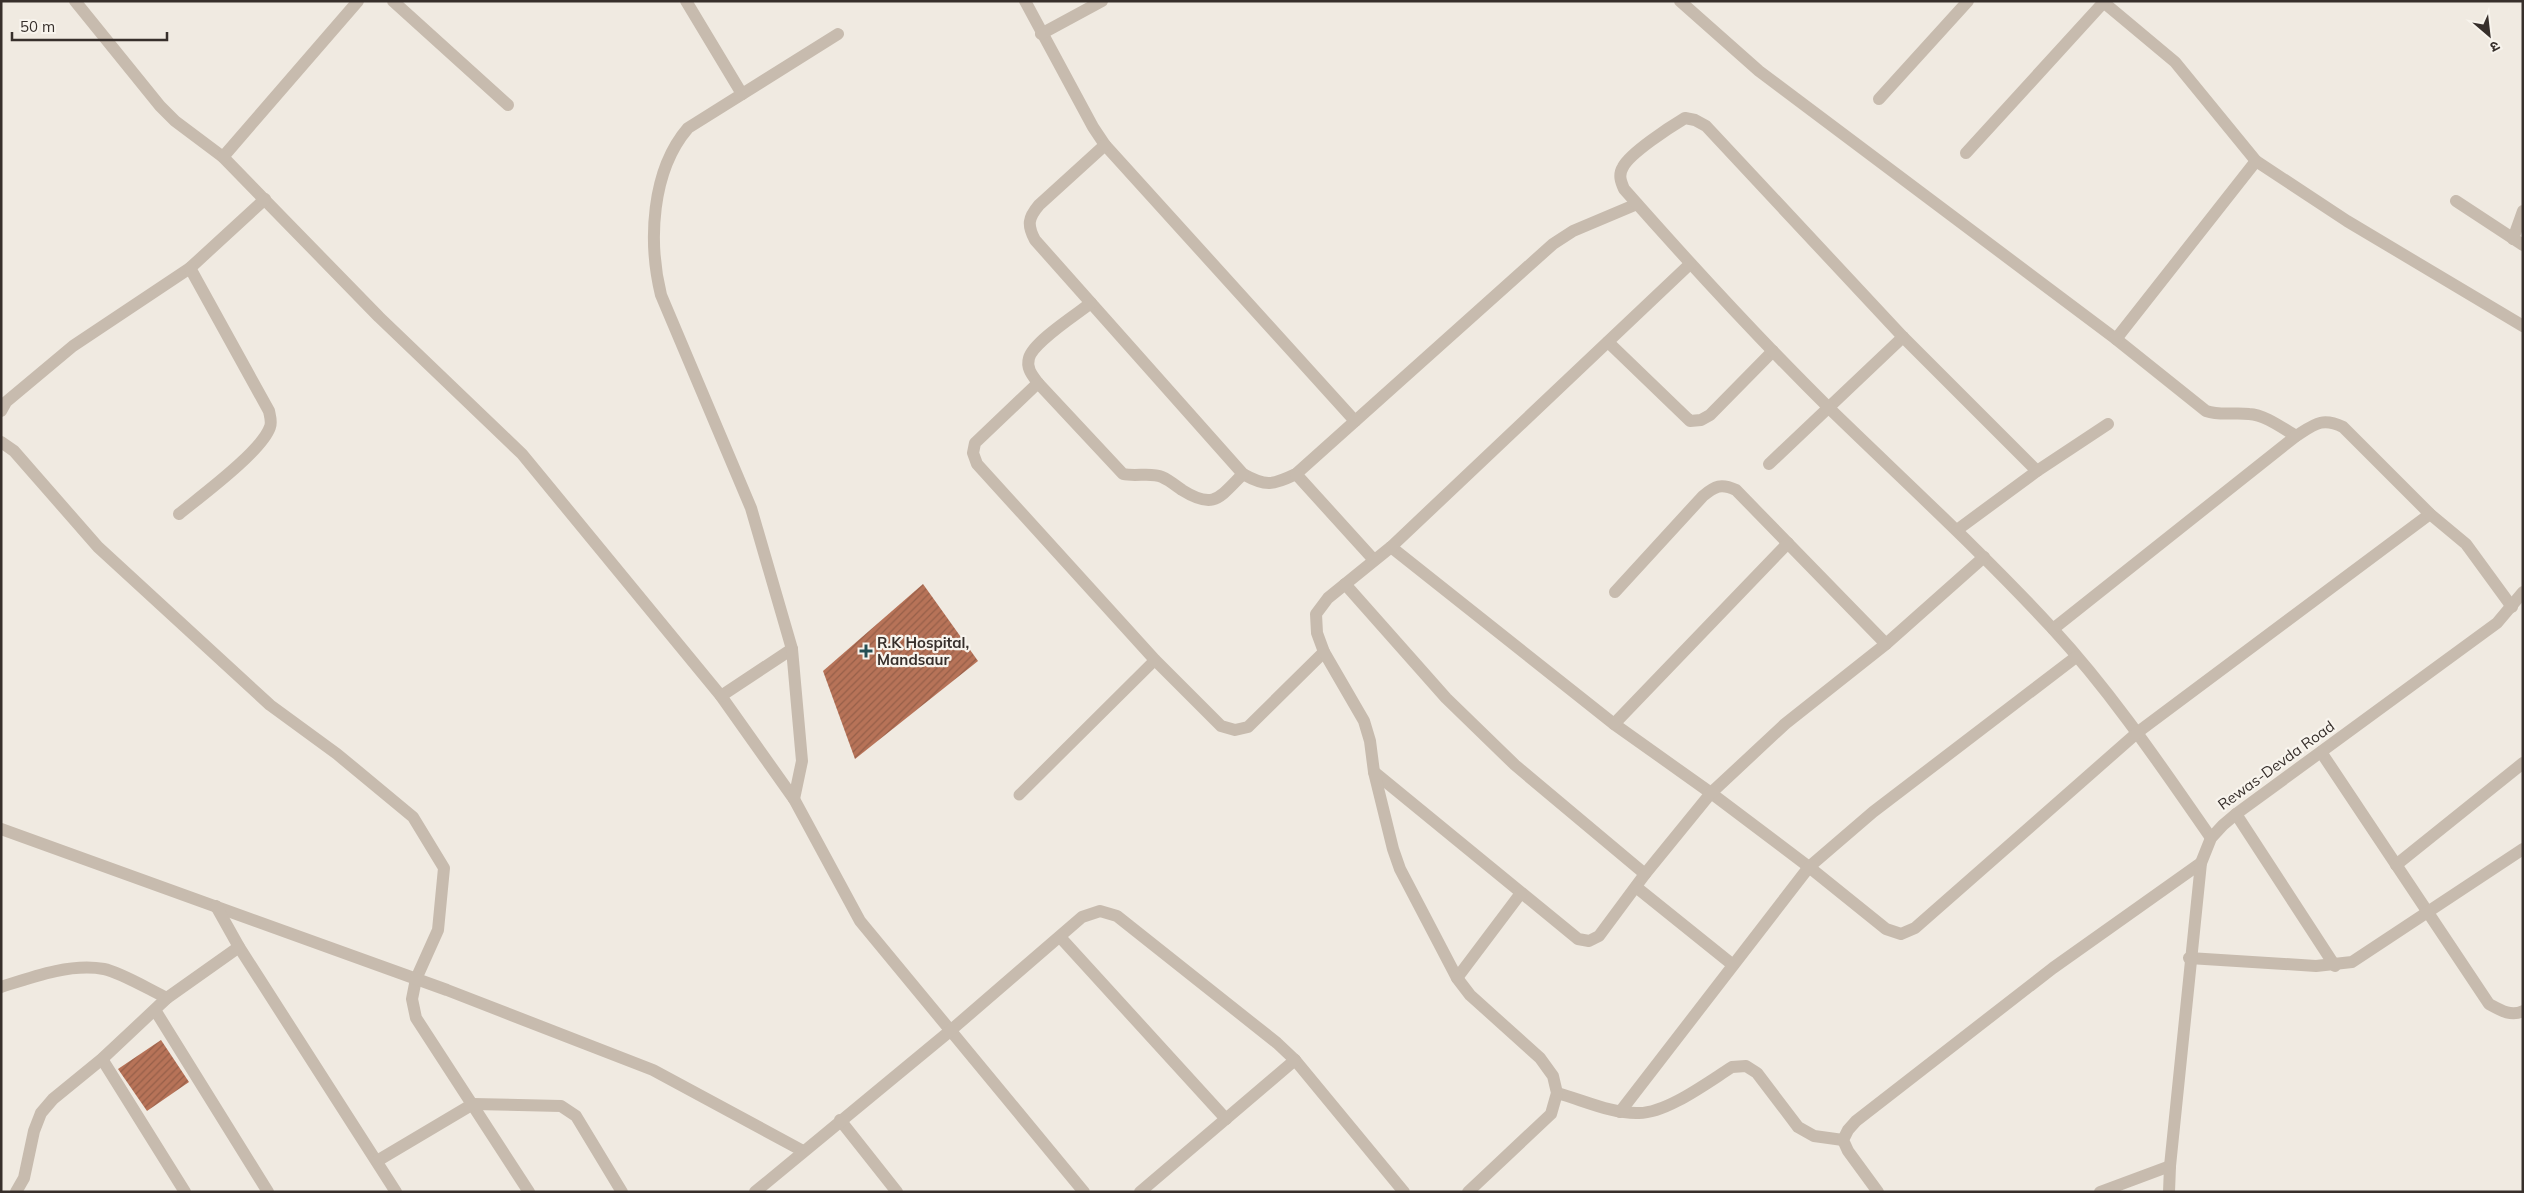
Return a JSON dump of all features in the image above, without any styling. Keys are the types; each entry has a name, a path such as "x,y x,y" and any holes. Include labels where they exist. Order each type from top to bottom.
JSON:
{"street":[{"path":"75,1 160,106 223,157 379,317 508,438 721,696 794,799 860,922 1084,1192"},
{"path":"223,157 358,1"},
{"path":"393,1 508,104"},
{"path":"686,1 742,94"},
{"path":"1025,1 1041,34 1105,145 1355,421"},
{"path":"1041,34 1102,1"},
{"path":"1680,1 1759,70 2116,339 2206,411 2219,415 2249,414 2261,416 2296,436"},
{"path":"1878,99 1968,1"},
{"path":"1966,153 2102,2 2175,62 2256,161 2347,221 2523,326"},
{"path":"794,799 802,761 792,649 751,508 661,295 656,275 656,208 660,183 675,143 688,128 838,34"},
{"path":"2037,471 1903,337 1706,126 1695,120 1684,118 1630,158 1622,168 1620,178 1624,189 1690,264 1829,408 1957,530 2053,629 2138,732 2211,838"},
{"path":"1105,145 1039,205 1030,216 1028,228 1035,240 1243,474 1259,483 1277,483 1296,474 1553,244 1573,231 1637,204"},
{"path":"2116,339 2256,161"},
{"path":"3,401 73,346 190,268 265,200"},
{"path":"2456,201 2518,242 2523,211"},
{"path":"1468,1192 1550,1114 1557,1093 1553,1076 1540,1058 1470,995 1457,978 1400,869 1393,849 1374,772 1370,741 1364,721 1324,652 1317,633 1316,614 1328,598 1391,547 1690,264"},
{"path":"180,514 237,466 266,435 271,424 269,411 190,268"},
{"path":"1091,303 1036,346 1029,357 1028,370 1038,383 1123,474 1135,477 1161,476 1196,499 1207,502 1220,497 1243,474"},
{"path":"1769,464 1903,337"},
{"path":"1608,342 1690,421 1700,420 1710,415 1773,351"},
{"path":"1038,383 974,443 972,453 977,464 1155,660 1221,726 1235,730 1248,727 1324,652"},
{"path":"2053,629 2296,436 2319,422 2332,422 2343,427 2430,514 2466,544 2512,607"},
{"path":"1957,530 2037,471 2108,424"},
{"path":"1,442 14,451 98,547 270,705 337,754 413,817 444,868 438,930 416,979 412,999 416,1018 529,1192"},
{"path":"1296,474 1374,560"},
{"path":"1615,592 1703,496 1715,486 1725,485 1736,490 1886,644"},
{"path":"1391,547 1614,724 1711,793 1809,867 1886,929 1901,934 1915,928 2138,732 2430,514"},
{"path":"1614,724 1788,543"},
{"path":"1374,772 1578,939 1589,941 1599,936 1711,793 1802,710 1886,644 1984,557"},
{"path":"1345,584 1453,705 1516,765 1646,874"},
{"name":"Rewas-Devda Road","path":"2169,1192 2189,958 2201,863 2211,838 2222,825 2236,814 2497,623 2523,592"},
{"path":"721,696 792,649"},
{"path":"1620,1112 1809,867 1888,800 2076,656"},
{"path":"2320,752 2489,1004 2504,1012 2518,1013 2523,1011"},
{"path":"2396,865 2523,763"},
{"path":"2236,814 2335,966"},
{"path":"1,830 416,979 653,1070 803,1151"},
{"path":"2189,958 2335,966 2352,962 2523,849"},
{"path":"1878,1192 1848,1152 1844,1140 1848,1130 1856,1121 2053,968 2201,863"},
{"path":"1636,887 1733,965"},
{"path":"1457,978 1521,893"},
{"path":"216,906 240,947 396,1192"},
{"path":"755,1192 950,1031 1082,917 1100,911 1117,916 1295,1060 1404,1192"},
{"path":"1060,937 1226,1119"},
{"path":"16,1192 24,1178 34,1131 41,1113 52,1099 102,1059 167,998 240,947"},
{"path":"1,987 34,976 84,967 105,969 167,998"},
{"path":"155,1010 268,1192"},
{"path":"102,1059 185,1192"},
{"path":"1140,1192 1295,1060"},
{"path":"1557,1093 1620,1112 1640,1114 1661,1108 1732,1068 1746,1066 1757,1073 1798,1127 1814,1136 1844,1140"},
{"path":"377,1162 473,1104 561,1106 576,1116 622,1192"},
{"path":"840,1120 897,1192"},
{"path":"2100,1192 2170,1166"}],"lane":[{"path":"1019,795 1155,660"}],"building":[{"path":"923,584 978,661 855,759 823,671"},
{"path":"161,1040 189,1082 147,1111 118,1069"}],"place":[{"name":"R.K Hospital, Mandsaur","path":"866,651"}]}
